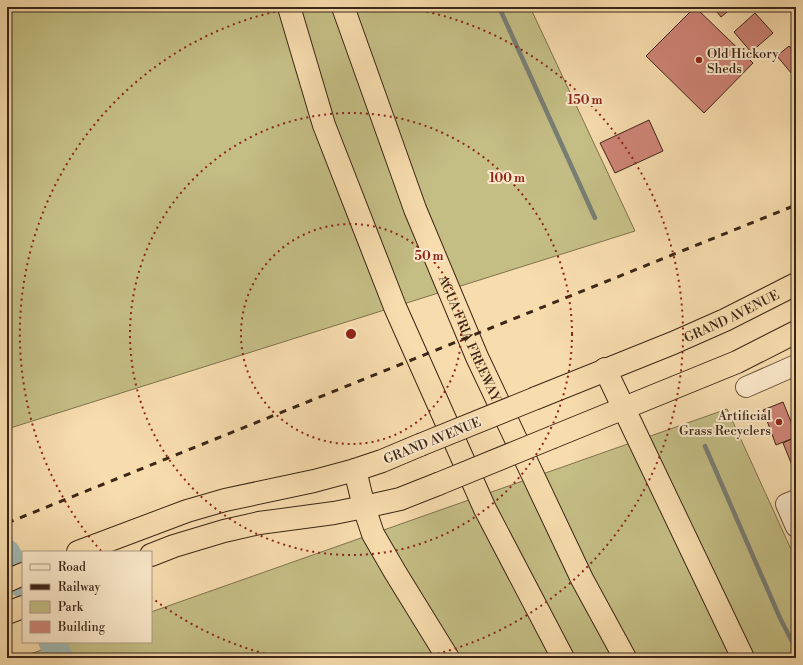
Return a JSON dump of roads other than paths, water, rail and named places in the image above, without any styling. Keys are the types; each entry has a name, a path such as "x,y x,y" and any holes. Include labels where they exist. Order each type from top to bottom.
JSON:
{"highway":[{"path":"289,7 324,125 395,307 485,509 563,658"},
{"name":"AGUA FRIA FREEWAY","path":"343,7 415,209 478,357 582,579 625,658"},
{"name":"GRAND AVENUE","path":"81,551 187,511 225,500 314,481 382,461 578,382 605,369 673,343 725,320 796,284"},
{"path":"152,555 202,537 241,527 259,523 334,513 400,499 736,362 796,332"},
{"path":"605,369 743,658"},
{"path":"355,470 364,507 373,534 448,658"},
{"path":"7,581 22,574"},
{"path":"7,614 22,607"}],"street":[{"path":"746,387 796,366"},
{"path":"796,500 786,504 796,527"}],"waterway":[{"path":"499,7 595,218"},
{"path":"705,446 780,618 796,649"},
{"path":"7,553 22,583"},
{"path":"52,643 60,658"}],"railway":[{"path":"7,523 796,205"}],"place":[{"name":"Old Hickory Sheds","path":"699,60"},
{"name":"Artificial Grass Recyclers","path":"779,422"}]}
